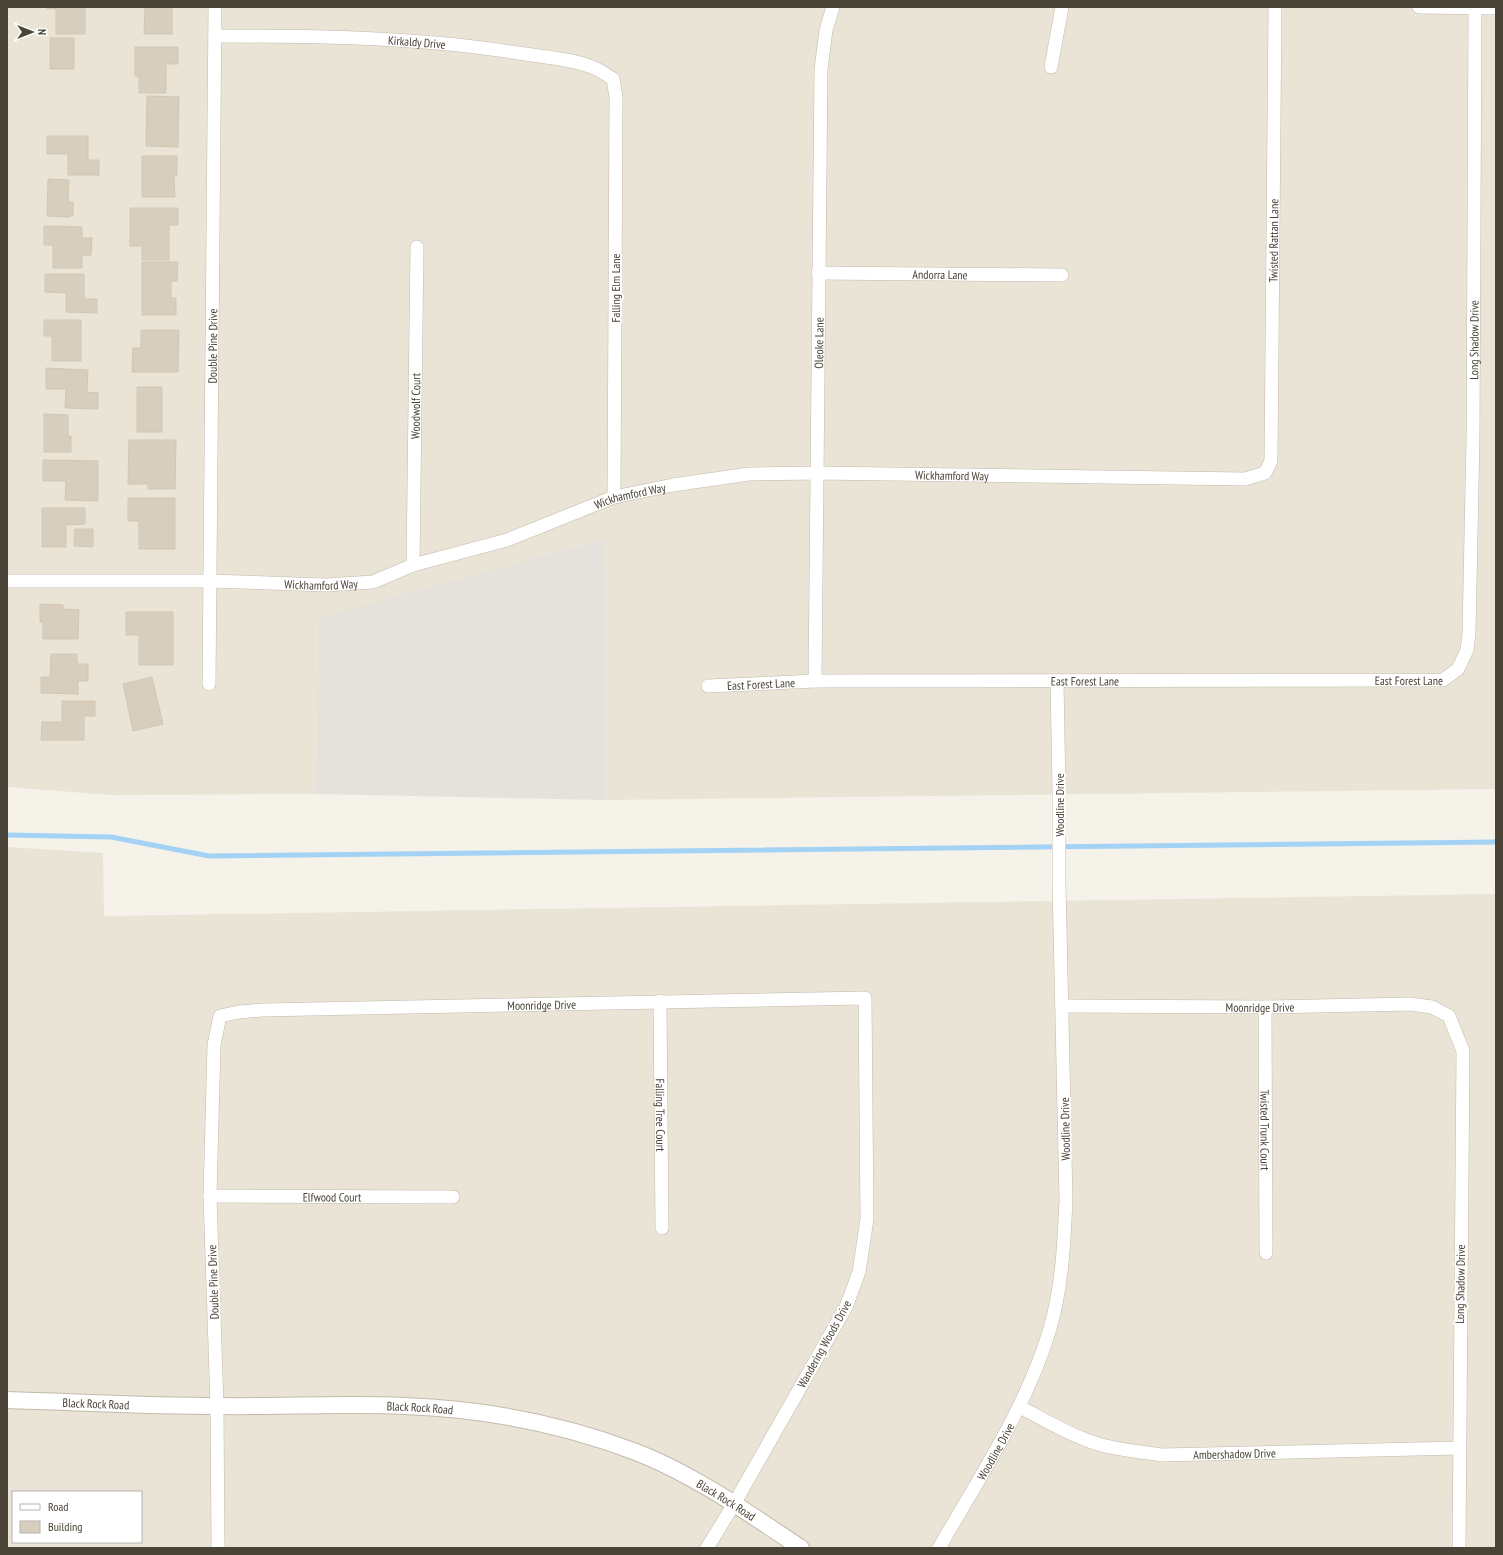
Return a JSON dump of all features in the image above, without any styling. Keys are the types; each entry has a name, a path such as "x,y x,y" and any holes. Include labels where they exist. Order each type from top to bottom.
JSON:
{"street":[{"name":"Double Pine Drive","path":"209,684 215,7"},
{"name":"Oleoke Lane","path":"815,681 821,69 826,30 833,7"},
{"path":"1051,67 1062,7"},
{"name":"Twisted Rattan Lane","path":"1265,474 1271,461 1275,7"},
{"path":"1419,7 1496,8"},
{"name":"Long Shadow Drive","path":"1458,669 1467,650 1469,633 1473,437 1475,8"},
{"name":"Kirkaldy Drive","path":"214,36 314,36 457,44 566,60 593,67 613,79"},
{"name":"Falling Elm Lane","path":"613,79 616,97 614,498"},
{"name":"Woodwolf Court","path":"413,565 417,247"},
{"name":"Andorra Lane","path":"818,273 1062,275"},
{"name":"Wickhamford Way","path":"7,581 210,581 326,585 373,582 413,565 507,540 614,498 673,484 749,474 817,472 1245,479 1265,474"},
{"name":"East Forest Lane","path":"708,686 815,681 1443,680 1458,669"},
{"name":"Woodline Drive","path":"939,1548 1020,1408 1036,1371 1049,1332 1059,1290 1064,1246 1066,1200 1056,681"},
{"name":"Moonridge Drive","path":"220,1016 239,1012 263,1010 865,998"},
{"name":"Wandering Woods Drive","path":"707,1548 734,1504 846,1307 859,1272 867,1219 865,998"},
{"name":"Falling Tree Court","path":"660,1001 662,1228"},
{"name":"Moonridge Drive","path":"1062,1006 1265,1007 1410,1004 1432,1007 1449,1016 1452,1022"},
{"name":"Twisted Trunk Court","path":"1265,1007 1266,1254"},
{"name":"Double Pine Drive","path":"218,1548 217,1406 210,1196 214,1045 220,1016"},
{"name":"Long Shadow Drive","path":"1452,1022 1462,1050 1459,1548"},
{"name":"Elfwood Court","path":"210,1196 453,1197"},
{"name":"Black Rock Road","path":"7,1400 217,1406 405,1406 463,1410 523,1420 581,1434 634,1451 679,1472 734,1504 800,1548"},
{"name":"Ambershadow Drive","path":"1020,1408 1097,1444 1122,1450 1162,1455 1459,1448"}],"shaded area":[{"path":"7,7 1496,7 1496,789 606,800 604,539 318,619 316,794 111,795 7,787"},
{"path":"604,539 606,800 316,794 318,618"},
{"path":"7,847 103,853 104,916 1496,894 1496,1548 7,1548"}],"building":[{"path":"47,7 85,7 85,34 56,34 56,9 47,9"},
{"path":"145,7 172,7 172,34 144,34"},
{"path":"50,38 74,38 74,69 50,69"},
{"path":"135,47 178,47 178,64 166,64 166,93 139,93 139,76 135,76"},
{"path":"147,96 179,97 178,147 146,146"},
{"path":"47,136 88,136 88,160 99,160 99,175 68,175 68,154 47,154"},
{"path":"142,156 177,156 177,175 174,175 175,197 142,197"},
{"path":"48,179 69,180 68,202 73,202 73,216 47,216"},
{"path":"130,208 178,208 178,225 169,225 169,260 142,260 142,246 130,246"},
{"path":"44,226 82,227 82,238 92,238 91,255 82,255 82,268 53,268 53,245 44,245"},
{"path":"142,262 178,262 177,281 171,281 171,298 176,298 176,315 142,315"},
{"path":"45,274 84,274 84,299 97,299 97,313 66,312 66,293 45,292"},
{"path":"44,320 81,320 81,361 52,361 52,336 44,336"},
{"path":"141,330 179,330 178,372 132,372 133,348 141,348"},
{"path":"46,368 88,370 87,392 98,393 98,409 65,408 66,389 46,389"},
{"path":"137,387 162,387 162,432 137,432"},
{"path":"44,414 68,415 68,436 71,436 71,452 44,452"},
{"path":"129,440 176,440 175,489 148,489 148,484 128,484"},
{"path":"43,460 98,461 98,501 65,500 66,481 43,481"},
{"path":"128,498 175,498 175,549 139,549 139,521 128,521"},
{"path":"42,508 85,508 85,524 66,525 66,547 42,547"},
{"path":"75,529 93,529 93,547 74,546"},
{"path":"40,604 63,605 63,609 79,610 78,639 43,639 43,622 40,622"},
{"path":"126,612 173,612 173,665 139,665 139,635 126,635"},
{"path":"51,654 77,654 77,664 88,664 88,681 78,681 78,694 41,693 41,677 50,677"},
{"path":"152,677 163,724 133,731 123,684"},
{"path":"62,701 95,701 95,716 84,716 84,740 41,740 42,722 62,722"}],"waterway":[{"path":"7,835 111,837 209,856 1496,842"}]}
